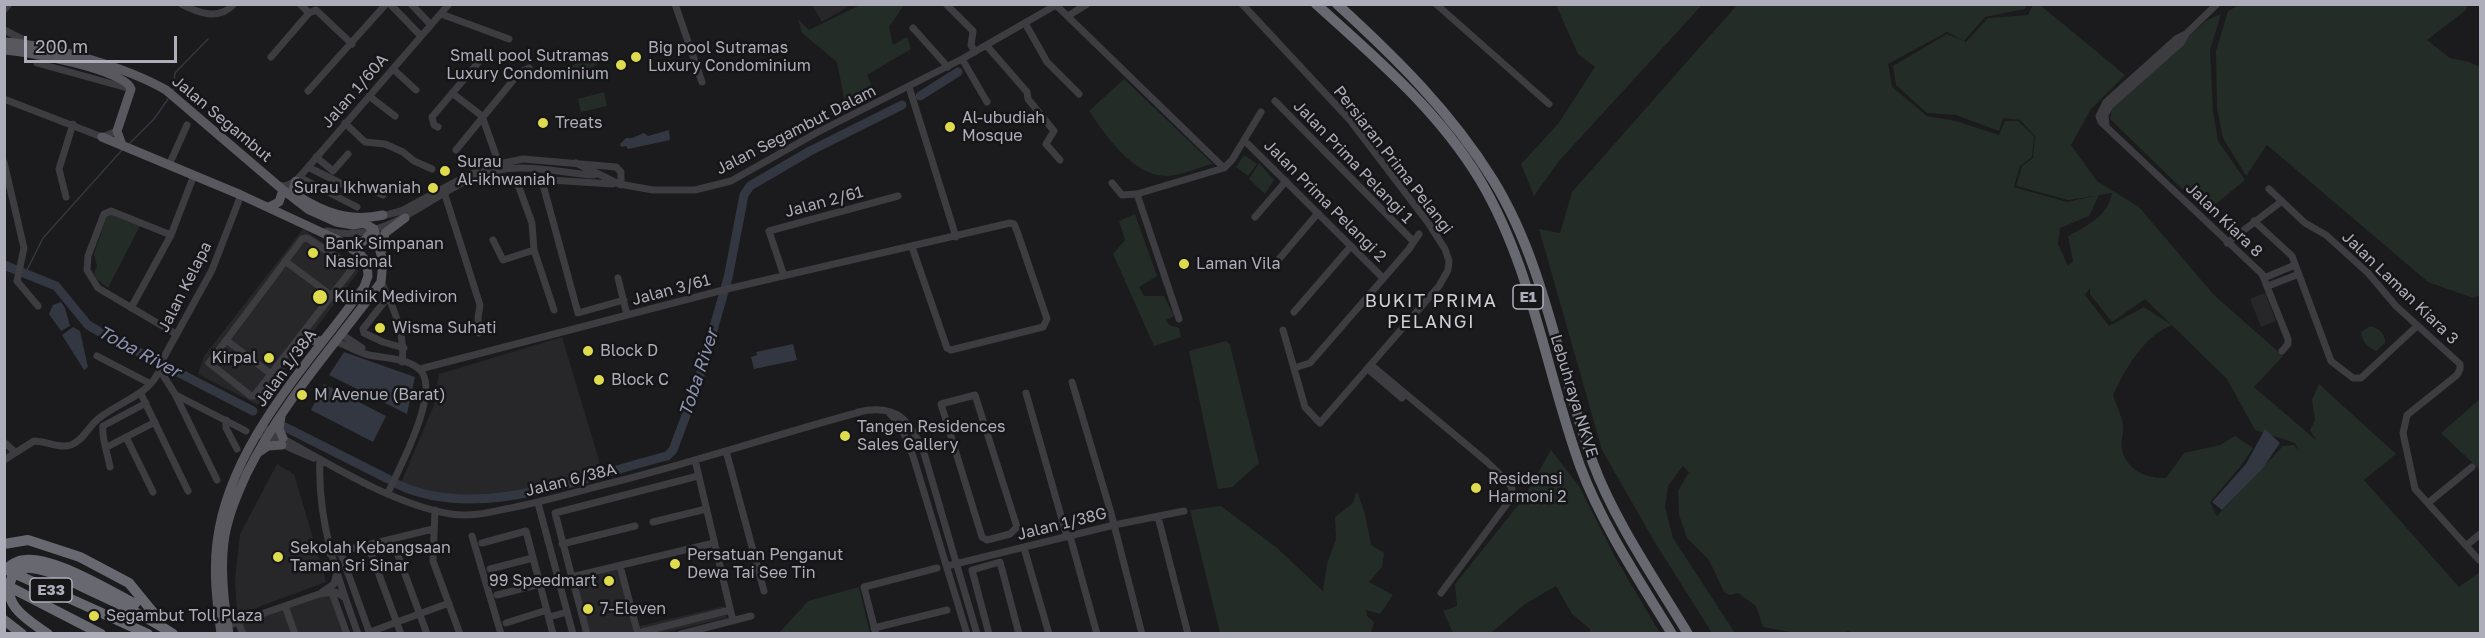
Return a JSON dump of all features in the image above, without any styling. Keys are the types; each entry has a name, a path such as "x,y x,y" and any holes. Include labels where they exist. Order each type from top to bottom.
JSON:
{"highway":[{"name":"Lebuhraya NKVE","path":"1316,4 1421,102 1445,130 1481,182 1522,277 1581,468 1626,557 1672,633"},
{"name":"Lebuhraya NKVE","path":"1337,4 1431,95 1494,181 1525,246 1593,464 1629,534 1688,633"},
{"path":"4,544 28,540 80,557 129,583 152,617"},
{"path":"4,570 23,560 36,560 77,574 152,617 175,633"},
{"path":"48,633 21,615 6,598 6,586 14,573 21,569 30,567 60,577 152,617"},
{"name":"E33","path":"4,570 148,633"},
{"name":"E33","path":"4,584 101,633"},
{"path":"4,621 12,633"},
{"path":"4,621 22,633"}],"main road":[{"path":"4,40 25,39 128,68 134,73"},
{"path":"25,39 19,41 15,49 34,61"},
{"name":"Jalan Segambut","path":"4,40 40,47 111,70 131,88"},
{"name":"Jalan Segambut","path":"4,50 134,73 148,79 166,90 280,188 324,218 345,224 364,223 374,229"},
{"path":"4,55 116,81 122,79"},
{"path":"123,145 117,131 131,88 138,80 148,79"},
{"path":"102,137 310,226"},
{"path":"297,179 293,190 330,213 354,218 383,215"},
{"path":"268,207 279,202 280,188"},
{"path":"382,251 385,233 405,218"},
{"name":"Jalan 1/38A","path":"264,432 319,348 364,287 368,276 367,262 346,245 310,226"},
{"path":"346,245 364,241 374,229"},
{"path":"374,229 382,251 384,270 381,282"},
{"name":"Jalan 1/38A","path":"264,432 283,411 381,282"},
{"path":"308,377 319,348 344,328"},
{"path":"305,338 319,348"},
{"path":"258,453 282,441 279,429 283,411"},
{"path":"226,631 222,565 224,541 233,504 258,453 264,432"},
{"path":"226,631 214,570 218,531 229,495 264,432"}],"street":[{"path":"5,10 9,4"},
{"path":"181,4 201,12 214,14 231,7"},
{"path":"300,4 309,12"},
{"path":"308,91 386,4"},
{"path":"390,4 421,36"},
{"path":"411,4 431,25"},
{"name":"Jalan 1/60A","path":"297,179 449,4"},
{"path":"675,4 702,82"},
{"path":"946,4 973,31 971,45 975,52"},
{"path":"1056,4 1224,168"},
{"name":"Jalan Segambut Dalam","path":"364,223 401,211 468,175 499,164 523,159 576,163 620,185 653,190 695,190 731,181 809,136 987,46 1056,4"},
{"path":"1068,16 1087,4"},
{"name":"Persiaran Prima Pelangi","path":"1242,4 1349,119 1429,224 1445,249 1449,261 1448,270 1439,286 1320,423 1305,407 1294,368"},
{"path":"1436,4 1549,104"},
{"name":"Jalan Kiara 8","path":"2217,4 2186,34 2176,39 2106,102 2100,116 2106,126 2264,278 2288,339 2288,344 2282,351"},
{"path":"271,57 309,12 316,10 352,44"},
{"path":"441,14 509,39"},
{"path":"1025,23 1047,62 1079,94"},
{"path":"913,28 948,67"},
{"path":"4,30 25,39"},
{"path":"987,46 1028,92 1028,99 1054,131 1046,144 1060,159"},
{"path":"438,127 434,125 432,117 488,51"},
{"path":"963,59 987,102"},
{"path":"34,61 131,88"},
{"path":"456,150 519,73 529,68"},
{"path":"393,69 416,90"},
{"path":"909,87 956,237"},
{"path":"452,93 482,116 499,164"},
{"path":"369,96 395,116"},
{"path":"4,99 102,137 117,131"},
{"name":"Jalan Prima Pelangi 1","path":"1275,101 1413,241"},
{"path":"1112,183 1122,195 1137,194 1224,168 1232,160 1261,112"},
{"path":"345,123 365,142 385,144 432,169"},
{"path":"66,197 58,170 73,124"},
{"path":"169,165 187,124"},
{"name":"Jalan Prima Pelangi 2","path":"1248,144 1383,278"},
{"path":"316,157 333,171 348,154"},
{"path":"4,162 24,248 17,280 38,306"},
{"path":"483,176 620,185 621,172 616,167 576,163"},
{"path":"308,167 354,190 372,190 383,195"},
{"path":"310,226 350,235 374,229 405,218 445,195 496,171 530,168 598,175"},
{"path":"131,308 171,235 194,175"},
{"path":"280,188 297,179 357,207"},
{"path":"516,179 532,223 534,250 554,310"},
{"path":"542,181 578,312 624,300"},
{"path":"1255,217 1286,181"},
{"name":"Jalan Laman Kiara 3","path":"2269,189 2305,223 2326,235 2368,273 2417,326 2460,364 2457,375 2407,415 2403,433 2415,489 2479,560"},
{"path":"1137,194 1179,319"},
{"name":"Jalan Kelapa","path":"161,371 164,357 212,270 242,195"},
{"path":"445,195 480,305 479,333"},
{"name":"Jalan 2/61","path":"784,276 769,231 898,196"},
{"path":"2227,243 2282,201"},
{"path":"171,235 111,211 104,214 88,256 87,270 99,288 176,334"},
{"path":"1274,265 1318,213"},
{"path":"2254,221 2292,256 2331,361 2353,378 2361,378 2417,326"},
{"name":"Jalan 3/61","path":"420,369 713,293 784,276 956,237 1014,224 1047,324 1043,327 951,350 947,348 912,247"},
{"name":"Jalan Prima Pelangi 1","path":"1294,368 1310,363 1409,249 1419,234"},
{"path":"307,238 352,269 305,338 254,396 251,396 209,363 285,261 302,239 307,238"},
{"path":"492,240 503,260 534,250"},
{"path":"1294,312 1351,246"},
{"path":"285,261 332,296"},
{"path":"2264,278 2295,265"},
{"path":"2268,286 2299,274"},
{"path":"618,278 627,315"},
{"path":"381,282 404,348 402,362"},
{"path":"388,297 363,330 364,333 383,342 404,348"},
{"path":"344,328 344,336 348,340 375,355"},
{"path":"1283,330 1294,368"},
{"path":"226,340 271,374"},
{"path":"334,341 370,355 402,362 420,369 425,381 424,403 418,424 388,493"},
{"path":"97,356 149,383"},
{"path":"425,381 438,364"},
{"path":"1370,367 1402,398"},
{"path":"1370,367 1486,461 1509,483 1512,489 1512,497 1441,593"},
{"path":"4,460 34,441 65,446 73,444 81,439 98,419 141,394 161,371 218,480"},
{"path":"1072,382 1114,525 1142,633"},
{"path":"1026,393 1097,633"},
{"path":"141,394 188,491"},
{"path":"175,394 246,431"},
{"path":"975,395 1017,527 1009,535 987,540 982,537 941,404 975,395"},
{"path":"103,426 146,403"},
{"name":"Jalan 6/38A","path":"264,432 388,493 435,510 475,515 538,503 860,412 878,410 888,412"},
{"path":"888,412 905,420 924,453 977,633"},
{"path":"888,412 895,418 906,437 967,633"},
{"path":"98,419 103,426 102,433 110,467"},
{"path":"226,420 226,428 237,449"},
{"path":"107,447 155,422"},
{"path":"906,437 911,432 916,436"},
{"path":"126,437 153,492"},
{"path":"4,442 15,452"},
{"path":"726,451 764,591"},
{"path":"321,460 320,501 330,554 358,633"},
{"path":"695,460 733,621"},
{"path":"2428,503 2472,467"},
{"name":"Jalan 6/38A","path":"562,544 555,513 699,476"},
{"path":"538,503 573,633"},
{"path":"652,522 706,509"},
{"path":"435,510 433,561 460,633"},
{"name":"Jalan 1/38G","path":"947,566 1114,525 1184,511"},
{"path":"1158,517 1188,633"},
{"path":"586,633 562,544 635,526"},
{"path":"330,554 433,529"},
{"path":"482,543 526,531 553,633"},
{"path":"2467,545 2481,534"},
{"path":"1009,535 1013,550"},
{"path":"472,536 501,633"},
{"path":"1000,537 1005,552"},
{"path":"392,539 427,633"},
{"path":"571,577 714,543"},
{"path":"368,545 400,633"},
{"path":"1024,548 1049,633"},
{"path":"340,551 370,633 449,603"},
{"path":"490,569 533,558"},
{"path":"989,633 972,570 1000,562 1019,633"},
{"path":"620,566 638,633 730,610"},
{"path":"937,568 864,587 875,631 946,610"},
{"path":"226,631 238,622 319,594 334,584 336,576"},
{"path":"497,595 540,584"},
{"path":"332,593 347,633"},
{"path":"319,594 339,593 345,597"},
{"path":"285,606 296,633"},
{"path":"506,623 567,612"},
{"path":"681,633 751,616"},
{"path":"238,622 243,633"}],"shaded area":[{"path":"862,4 904,5 889,27 893,45 907,37 911,49 867,75 876,95 846,108 837,62 802,33 798,19 809,30"},
{"path":"2241,4 2468,5 2466,10 2427,40 2450,58 2480,67 2480,295 2473,298 2428,282 2267,145 2246,176 2223,138 2217,108 2216,51 2228,11"},
{"path":"812,5 851,5 822,22"},
{"path":"1556,5 1702,5 1559,161 1534,196 1521,164 1558,124 1595,67 1578,54"},
{"path":"1737,5 2027,5 2025,9 1985,17 1964,41 1947,32 1888,64 1892,87 1927,116 1956,121 1999,135 2005,121 2018,121 2034,136 2032,157 2020,166 2014,187 2067,202 2094,196 2068,200 2016,186 2022,166 2033,158 2035,136 2020,120 2003,118 1999,131 1956,115 1927,113 1896,85 1893,66 1947,34 1966,42 1988,18 2028,15 2033,5 2040,5 2125,75 2091,109 2071,145 2097,181 2139,207 2214,295 2283,356 2254,387 2316,440 2310,430 2315,420 2312,400 2319,384 2396,454 2364,480 2459,587 2480,572 2480,633 1850,634 1849,631 1796,633 1763,627 1756,606 1738,593 1730,595 1724,592 1709,560 1687,538 1679,515 1678,491 1689,472 1683,466 1668,486 1665,507 1673,538 1735,633 1712,633 1654,541 1602,450 1539,229 1560,233 1572,192","holes":["2112,193 2106,208 2096,219 2068,236 2073,261 2068,266 2058,244 2060,228 2089,216 2099,195","2090,288 2090,294 2112,322 2145,299 2171,324 2144,307 2109,326 2085,295","2172,325 2227,379 2255,430 2295,443 2298,450 2294,445 2283,446 2217,516 2210,502 2253,448 2235,436 2220,445 2184,453 2166,478 2145,475 2133,468 2125,457 2122,447 2122,422 2113,395 2136,354 2152,337"]},
{"path":"2221,14 2210,50 2213,111 2218,141 2245,180 2206,212 2110,119 2113,104 2207,20"},
{"path":"592,51 600,62 579,78 571,67"},
{"path":"1124,79 1213,164 1185,173 1168,176 1156,175 1133,163 1122,153 1103,132 1089,111"},
{"path":"604,92 607,106 581,112 578,99"},
{"path":"669,130 670,140 628,149 626,146 621,147 620,144 626,138 644,133 648,136"},
{"path":"1244,155 1257,164 1248,176 1236,167"},
{"path":"1259,163 1274,180 1265,194 1249,179"},
{"path":"110,214 140,226 108,288 97,279 94,273 97,266 94,254 107,216"},
{"path":"1135,214 1157,276 1139,287 1144,296 1164,296 1174,316 1166,320 1169,325 1179,328 1181,337 1154,346 1113,254 1125,240 1119,221"},
{"path":"303,229 353,263 359,271 258,405 198,374 204,356"},
{"path":"2265,293 2276,321 2261,327 2250,299"},
{"path":"61,302 70,326 61,331 49,314 53,305"},
{"path":"2371,326 2381,332 2385,340 2385,343 2376,351 2366,344 2361,332"},
{"path":"73,327 80,331 88,367 84,370 62,335"},
{"path":"562,337 602,470 488,498 430,496 400,485 434,405 439,374"},
{"path":"1226,341 1230,345 1259,463 1232,487 1218,489 1189,351"},
{"path":"793,344 797,360 754,369 751,357 757,355 756,352"},
{"path":"344,352 415,377 407,414 329,375"},
{"path":"324,384 386,416 373,442 311,410"},
{"path":"2480,399 2480,470 2441,433"},
{"path":"2265,429 2280,443 2263,468 2222,510 2212,502 2246,464"},
{"path":"1551,450 1579,486 1615,557 1660,633 1590,633 1590,629 1572,614 1556,586 1525,604 1491,633 1453,633 1443,611 1457,606 1455,584 1523,499"},
{"name":"Sekolah Kebangsaan Taman Sri Sinar","path":"277,464 294,474 326,582 237,615 235,579 240,534"},
{"path":"1357,491 1365,514 1371,545 1384,553 1382,567 1369,582 1393,595 1380,614 1366,610 1367,616 1374,622 1371,633 1220,633 1190,510 1221,506 1277,548 1323,591 1327,564 1336,539 1335,517 1353,503"},
{"path":"619,568 636,633 589,633 573,578"},
{"path":"859,587 870,633 779,633 808,601"},
{"path":"331,595 345,633 244,633 240,624 319,596"},
{"path":"724,606 727,618 663,633 642,633 640,626"}],"waterway":[{"path":"173,90 175,73 208,39"},
{"path":"920,96 958,72"},
{"path":"130,143 154,119 168,99"},
{"name":"Toba River","path":"397,484 428,495 462,499 496,498 567,484 667,456 673,450 697,386 728,278 744,195 750,186 810,151 902,105"},
{"path":"26,272 43,238 122,150"},
{"name":"Toba River","path":"4,265 56,286 88,325 253,411"},
{"path":"285,427 388,479"}],"place":[{"name":"Big pool Sutramas Luxury Condominium","path":"636,57"},
{"name":"Small pool Sutramas Luxury Condominium","path":"621,65"},
{"name":"Treats","path":"543,123"},
{"name":"Al-ubudiah Mosque","path":"950,127"},
{"name":"Surau Al-ikhwaniah","path":"445,171"},
{"name":"Surau Ikhwaniah","path":"433,188"},
{"name":"Bank Simpanan Nasional","path":"313,253"},
{"name":"Laman Vila","path":"1184,264"},
{"name":"Klinik Mediviron","path":"320,297"},
{"name":"Wisma Suhati","path":"380,328"},
{"name":"Block D","path":"588,351"},
{"name":"Kirpal","path":"269,358"},
{"name":"Block C","path":"599,380"},
{"name":"M Avenue (Barat)","path":"302,395"},
{"name":"Tangen Residences Sales Gallery","path":"845,436"},
{"name":"Residensi Harmoni 2","path":"1476,488"},
{"name":"Sekolah Kebangsaan Taman Sri Sinar","path":"278,557"},
{"name":"Persatuan Penganut Dewa Tai See Tin","path":"675,564"},
{"name":"99 Speedmart","path":"609,581"},
{"name":"7-Eleven","path":"588,609"},
{"name":"Segambut Toll Plaza","path":"94,616"}],"district":[{"name":"BUKIT PRIMA PELANGI","path":"1431,311"}]}
